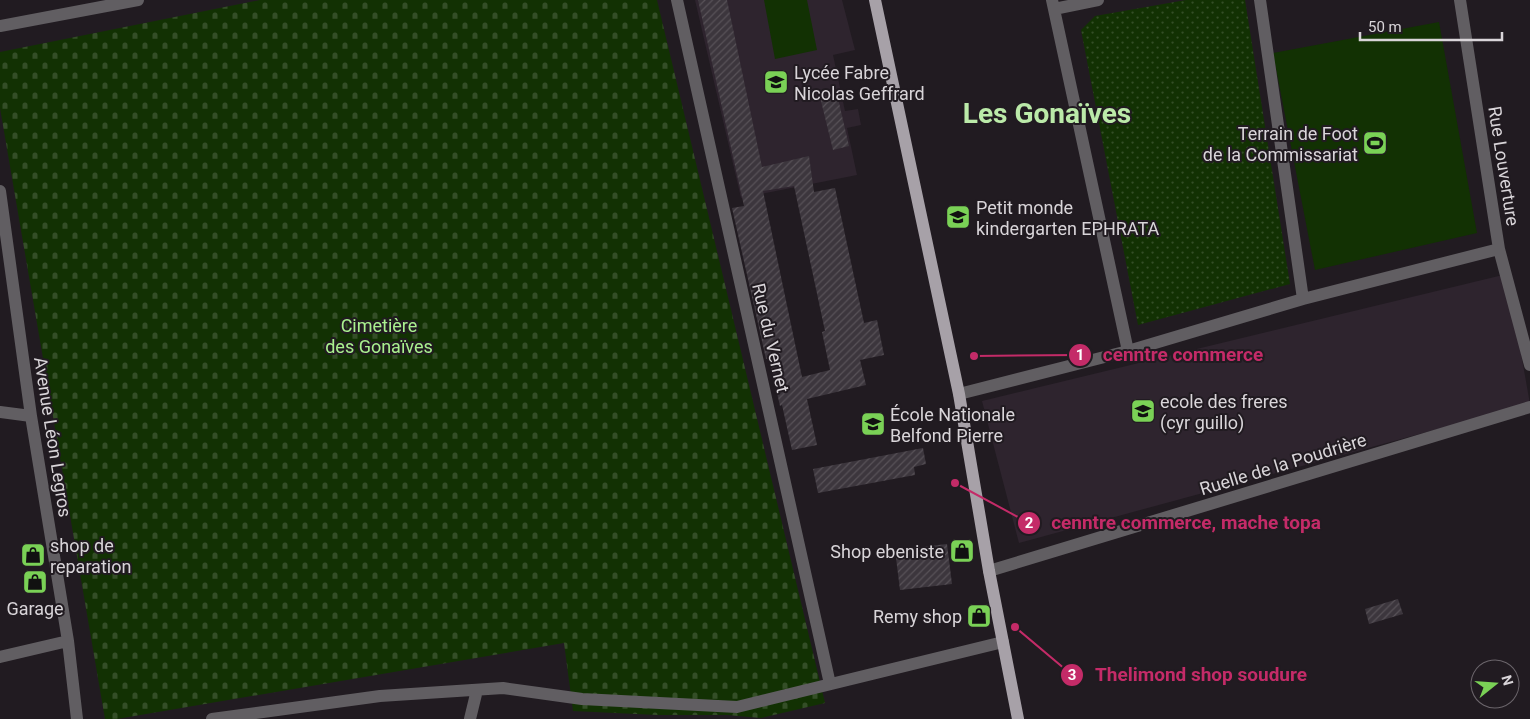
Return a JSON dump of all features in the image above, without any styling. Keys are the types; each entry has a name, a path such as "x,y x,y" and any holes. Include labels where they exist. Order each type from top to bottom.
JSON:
{"main road":[{"path":"877,2 959,394 989,571 1018,719"}],"street":[{"path":"0,26 138,0"},
{"name":"Rue du Vernet","path":"678,0 830,684"},
{"path":"1098,0 1053,4 1128,351"},
{"path":"1260,0 1303,300"},
{"name":"Rue Louverture","path":"1460,0 1499,249 1530,365"},
{"name":"Avenue Léon Legros","path":"0,191 31,416 68,641 77,719"},
{"path":"959,394 1128,351 1303,300 1499,249"},
{"name":"Ruelle de la Poudrière","path":"989,571 1530,407"},
{"path":"0,412 31,416"},
{"path":"0,656 68,641"},
{"path":"212,719 380,696 502,688 582,699 737,707 1003,642"},
{"path":"470,719 478,690"}],"shaded area":[{"name":"Lycée Fabre Nicolas Geffrard","path":"695,0 842,0 855,50 833,55 845,111 858,109 861,125 847,128 857,175 741,198"},
{"path":"1507,274 1530,404 1019,543 982,401"}],"green space":[{"name":"Cimetière des Gonaïves","path":"260,0 657,0 825,703 761,718 727,715 657,715 573,711 564,643 117,719 105,719 0,108 0,52"},
{"path":"764,0 807,0 817,50 775,59"},
{"path":"1186,0 1245,0 1290,284 1138,325 1081,30 1095,16"},
{"name":"Terrain de Foot de la Commissariat","path":"1439,22 1477,233 1315,270 1273,53"}],"building":[{"path":"698,0 727,0 762,167 809,156 814,192 835,188 864,323 877,320 884,355 860,360 866,385 807,399 817,445 792,450 769,358 766,359 732,208 744,206","holes":["794,186 825,331 822,332 830,370 802,377 763,191"]},
{"path":"837,94 849,146 833,150 820,97"},
{"path":"923,448 926,464 914,467 915,475 818,493 813,469"},
{"path":"947,544 952,584 900,590 895,550"},
{"path":"1398,599 1403,614 1369,624 1365,609"}],"place":[{"name":"Lycée Fabre Nicolas Geffrard","path":"776,82"},
{"name":"Terrain de Foot de la Commissariat","path":"1375,143"},
{"name":"Petit monde kindergarten EPHRATA","path":"958,217"},
{"name":"cenntre commerce","path":"974,356"},
{"name":"ecole des freres (cyr guillo)","path":"1143,411"},
{"name":"École Nationale Belfond Pierre","path":"873,424"},
{"name":"cenntre commerce, mache topa","path":"955,483"},
{"name":"Shop ebeniste","path":"962,551"},
{"name":"shop de reparation","path":"33,555"},
{"name":"Garage","path":"35,582"},
{"name":"Remy shop","path":"979,616"},
{"name":"Thelimond shop soudure","path":"1015,627"}],"district":[{"name":"Les Gonaïves","path":"1047,113"}]}
